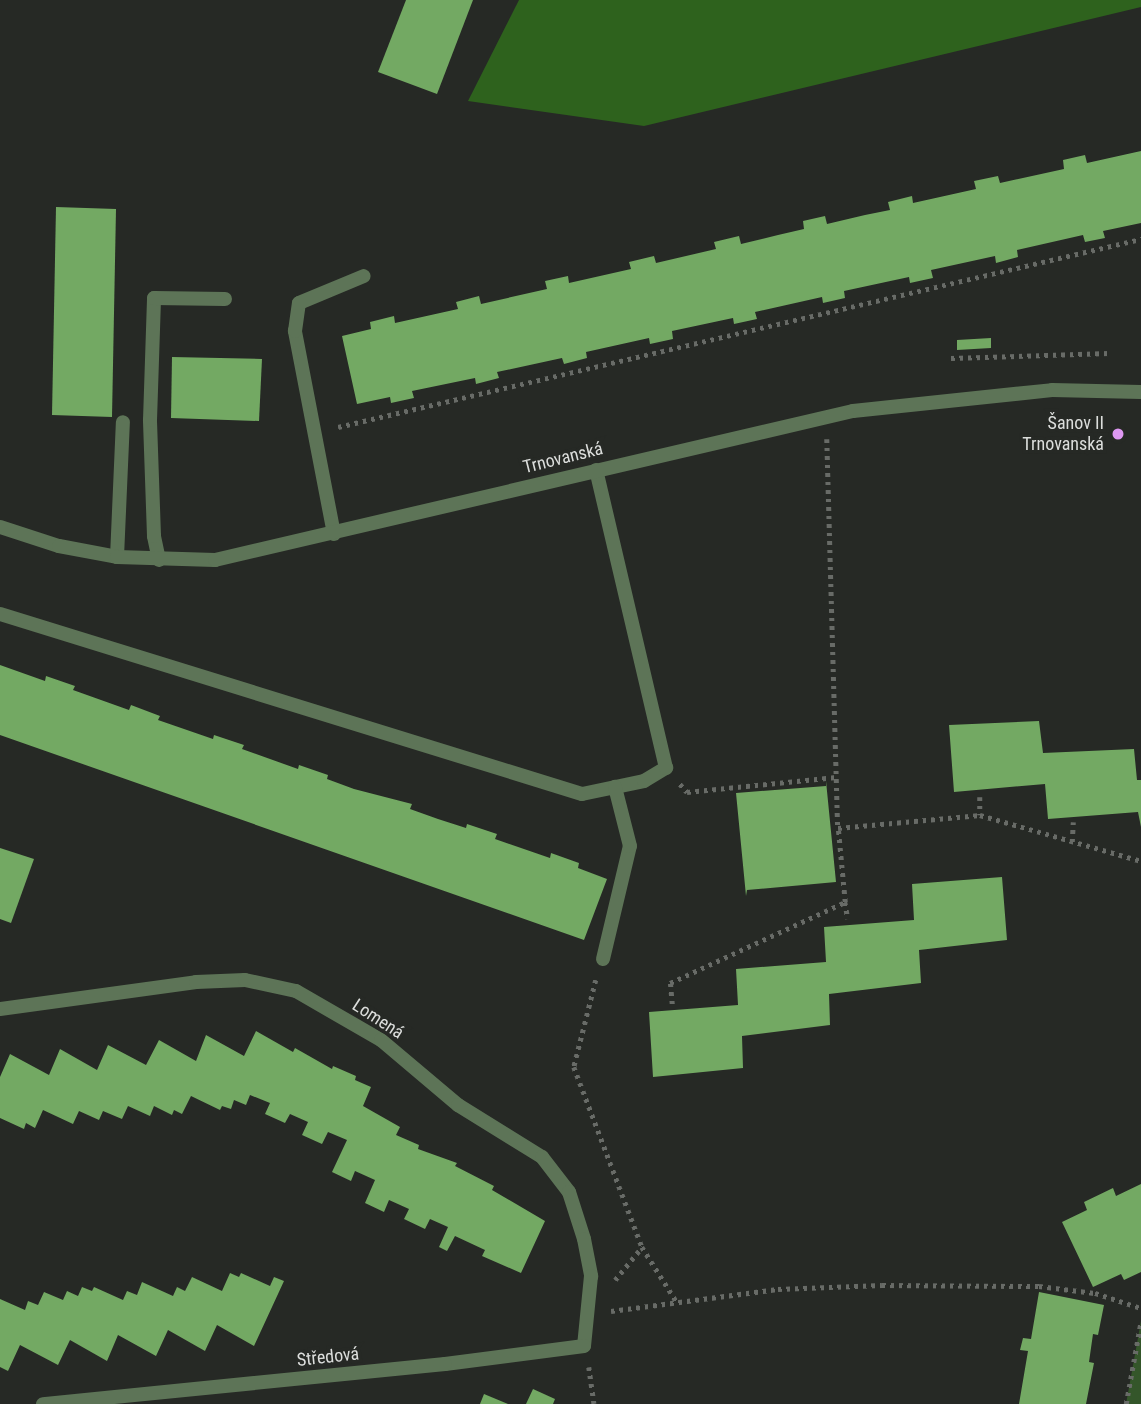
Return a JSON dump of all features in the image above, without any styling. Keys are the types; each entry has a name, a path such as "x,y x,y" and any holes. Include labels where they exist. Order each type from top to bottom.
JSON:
{"street":[{"path":"334,534 295,331 299,303 364,276"},
{"path":"159,560 154,536 150,420 154,298 225,299"},
{"name":"Trnovanská","path":"0,527 59,546 117,557 215,561 853,411 1052,390 1141,392"},
{"path":"117,557 123,422"},
{"path":"0,614 582,794 644,781 666,768 596,470"},
{"path":"603,959 629,845 615,787"},
{"name":"Lomená","path":"0,1009 196,982 245,980 296,990 381,1040 458,1105 541,1157 569,1192 584,1239 591,1276 588,1314"},
{"path":"584,1346 588,1314"},
{"name":"Středová","path":"43,1404 445,1364 584,1346"}],"path":[{"path":"314,433 1141,239"},
{"path":"951,358 1109,353"},
{"path":"826,417 838,828 848,919"},
{"path":"666,768 687,792 836,778"},
{"path":"980,797 980,816"},
{"path":"838,828 980,816 1141,861"},
{"path":"1072,842 1073,822"},
{"path":"672,1004 670,983 845,902"},
{"path":"603,959 574,1067 642,1247 678,1304"},
{"path":"588,1314 778,1289 882,1285 1013,1286 1095,1293 1141,1308"},
{"path":"1126,1404 1141,1321"},
{"path":"584,1346 594,1404"}],"green space":[{"path":"519,0 1141,0 1141,7 644,126 468,101"},
{"path":"1141,1321 1141,1404 1126,1404"}],"building":[{"path":"406,0 473,0 437,94 378,72"},
{"path":"1141,151 1141,223 1103,231 1105,238 1085,242 1083,235 1017,250 1018,257 996,263 995,256 931,270 933,278 910,283 909,277 844,291 845,298 823,303 822,297 755,312 757,319 734,324 733,318 672,331 673,339 650,344 649,338 586,352 587,358 564,364 562,358 497,372 499,378 476,384 475,378 412,391 414,398 391,403 390,397 357,404 342,336 371,329 370,322 394,316 395,323 458,309 456,302 479,296 481,304 547,289 545,281 568,276 569,283 631,269 629,262 654,256 656,263 716,249 714,242 739,236 741,244 804,229 803,221 825,216 827,224 890,210 888,202 912,196 913,203 976,189 974,181 998,176 1000,183 1064,169 1063,160 1085,155 1087,163"},
{"path":"56,207 116,209 112,417 52,415"},
{"path":"991,338 991,348 957,350 957,340"},
{"path":"172,357 262,359 259,421 171,418"},
{"path":"0,665 45,681 46,676 75,686 73,690 129,710 131,705 160,716 158,720 213,739 214,735 244,745 242,749 298,769 299,765 328,775 327,779 354,789 412,804 410,809 466,828 467,824 497,834 495,839 550,858 551,853 579,863 578,868 607,879 584,940 0,735"},
{"path":"1039,721 1043,753 1134,749 1137,780 1141,780 1141,827 1138,812 1048,819 1045,784 954,792 949,725"},
{"path":"826,781 836,882 747,890 746,896 736,793 826,786"},
{"path":"0,848 34,859 11,923 0,919"},
{"path":"1002,877 1007,940 919,950 921,983 829,994 830,1025 742,1036 743,1068 653,1077 649,1012 738,1005 736,969 826,962 824,927 914,920 912,884"},
{"path":"256,1031 293,1052 295,1048 332,1069 333,1066 356,1076 355,1080 371,1087 363,1106 400,1127 396,1135 419,1145 418,1149 457,1163 455,1166 494,1186 492,1190 545,1221 521,1273 482,1256 485,1250 455,1236 447,1251 439,1247 448,1227 430,1219 425,1229 404,1219 409,1209 389,1200 384,1212 365,1203 375,1180 355,1171 351,1181 332,1172 347,1140 328,1132 322,1144 302,1135 308,1122 290,1114 285,1123 265,1114 270,1103 250,1095 246,1105 234,1100 231,1109 222,1106 220,1110 191,1096 182,1114 174,1110 172,1115 154,1106 150,1116 128,1106 122,1119 103,1111 99,1120 79,1111 73,1124 43,1110 35,1128 26,1123 24,1129 0,1118 0,1077 10,1054 49,1075 60,1049 97,1070 108,1045 146,1065 159,1040 196,1061 206,1035 244,1056"},
{"path":"1141,1184 1141,1272 1124,1280 1121,1274 1093,1287 1062,1222 1087,1210 1084,1202 1113,1188 1116,1196"},
{"path":"230,1273 239,1277 241,1273 270,1286 274,1277 284,1281 254,1346 217,1325 205,1351 168,1330 156,1356 118,1335 107,1361 70,1340 58,1365 20,1345 8,1371 0,1367 0,1299 25,1310 28,1301 38,1305 44,1292 63,1300 67,1291 78,1296 82,1287 92,1291 94,1287 123,1300 127,1291 137,1295 142,1282 173,1296 177,1287 185,1291 192,1277 222,1291"},
{"path":"1039,1292 1104,1305 1098,1335 1093,1334 1089,1362 1094,1363 1086,1404 1019,1404 1028,1351 1020,1350 1023,1338 1031,1339"},
{"path":"533,1389 555,1399 553,1404 526,1404"},
{"path":"484,1394 508,1404 480,1404"}],"place":[{"name":"Šanov II Trnovanská","path":"1118,434"}]}
